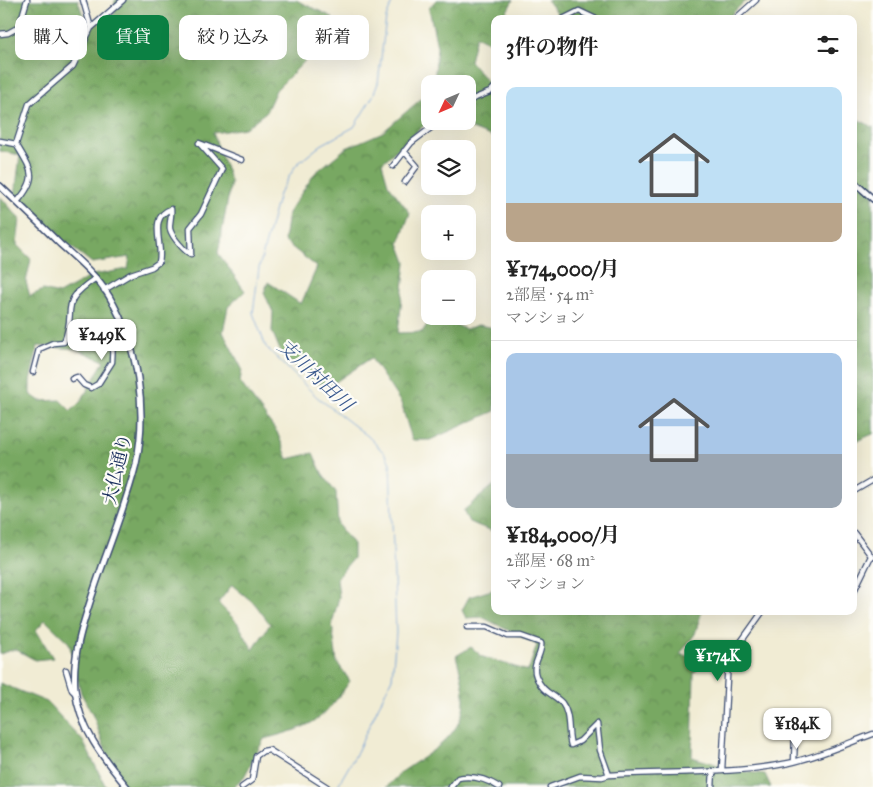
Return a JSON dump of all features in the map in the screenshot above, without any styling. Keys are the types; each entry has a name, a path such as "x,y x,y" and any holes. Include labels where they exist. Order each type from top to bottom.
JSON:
{"street":[{"path":"0,34 8,33 19,27 27,0"},
{"path":"83,0 91,28"},
{"path":"16,202 30,185 32,176 30,168 16,144 29,104 73,66 91,28 123,0"},
{"path":"738,15 756,0"},
{"path":"572,15 578,12 586,15"},
{"path":"476,98 491,91"},
{"path":"393,166 411,143 428,130"},
{"path":"0,141 16,144"},
{"path":"104,290 132,274 152,267 159,262 158,228 160,218 168,210 171,209 172,212 170,229 172,234 191,254 190,228 201,214 222,169 199,143 242,160"},
{"path":"404,151 417,166 405,182"},
{"path":"857,185 873,198"},
{"name":"大仏通り","path":"0,186 96,278 122,325 136,362 140,401 140,433 136,464 80,633 75,664 76,694 82,720 102,757 127,787"},
{"path":"32,372 40,349 53,343 64,342 72,298 78,289 96,278"},
{"path":"72,379 77,377 84,385 91,388 98,384 112,362 113,339 122,325"},
{"path":"857,489 873,480"},
{"path":"857,537 872,557 857,586"},
{"path":"722,770 728,660 761,615"},
{"path":"467,627 488,627 508,636 521,636 541,643 542,647 534,666 536,677 543,689 563,705 569,726 571,745 580,741 597,724 600,750 610,775"},
{"path":"66,670 72,690 76,694"},
{"path":"794,761 795,734"},
{"path":"550,787 580,776 602,777 610,775 713,771 794,761 873,734"},
{"path":"242,787 252,780 256,756 269,750 327,787"},
{"path":"713,771 713,786 718,787"},
{"path":"451,787 458,778 467,776 491,782 500,787"}],"green space":[{"path":"0,0 78,0 83,15 15,15 15,60 87,60 87,28 97,23 97,60 169,60 169,15 111,15 115,13 115,0 296,0 328,15 297,15 297,60 306,60 276,90 266,112 245,128 213,133 231,182 218,253 245,291 228,307 223,332 242,369 240,382 277,432 288,459 313,453 322,473 336,492 338,525 353,544 353,558 337,578 339,597 332,624 337,662 350,681 331,706 314,721 294,730 264,739 244,777 233,787 125,787 106,752 94,718 81,693 69,643 45,620 36,630 53,658 35,660 15,649 0,654 0,196 20,219 17,245 31,259 26,282 30,296 43,290 59,294 93,275 128,269 130,257 92,263 57,236 15,195 20,155 0,151","holes":["38,346 76,349 104,361 81,401 71,411 60,400 40,401 30,394 30,381","232,585 255,604 270,624 253,650 237,622 218,603"]},
{"path":"436,0 513,0 505,15 491,15 491,44 476,36 470,61 491,86 491,136 475,130 476,75 435,75 437,47 429,8"},
{"path":"547,0 751,0 744,2 731,15 558,15"},
{"path":"421,99 421,128 382,163 388,184 410,213 399,243 406,262 398,333 422,332 427,325 456,325 466,329 478,325 491,327 491,413 430,440 412,440 401,403 371,358 331,385 315,383 282,355 272,331 273,312 264,293 268,282 301,304 317,267 284,241 288,213 315,173 346,148 383,132"},
{"path":"857,119 873,127 873,434 857,441"},
{"path":"491,487 491,530 469,522 463,511"},
{"path":"491,590 491,615 701,615 695,634 680,654 705,661 694,673 692,757 739,771 765,774 771,787 386,787 401,773 445,740 459,722 463,711 464,693 456,656 471,647 483,657 528,671 537,645 482,617 466,618 462,610 469,597"},
{"path":"0,683 47,702 83,741 106,787 0,787"}],"waterway":[{"name":"支川村田川","path":"337,787 356,754 392,678 396,633 390,463 386,455 369,437 317,397 266,347 253,313 259,268 279,194 296,165 321,145 354,127 373,96 378,83 386,18 393,0"}]}
